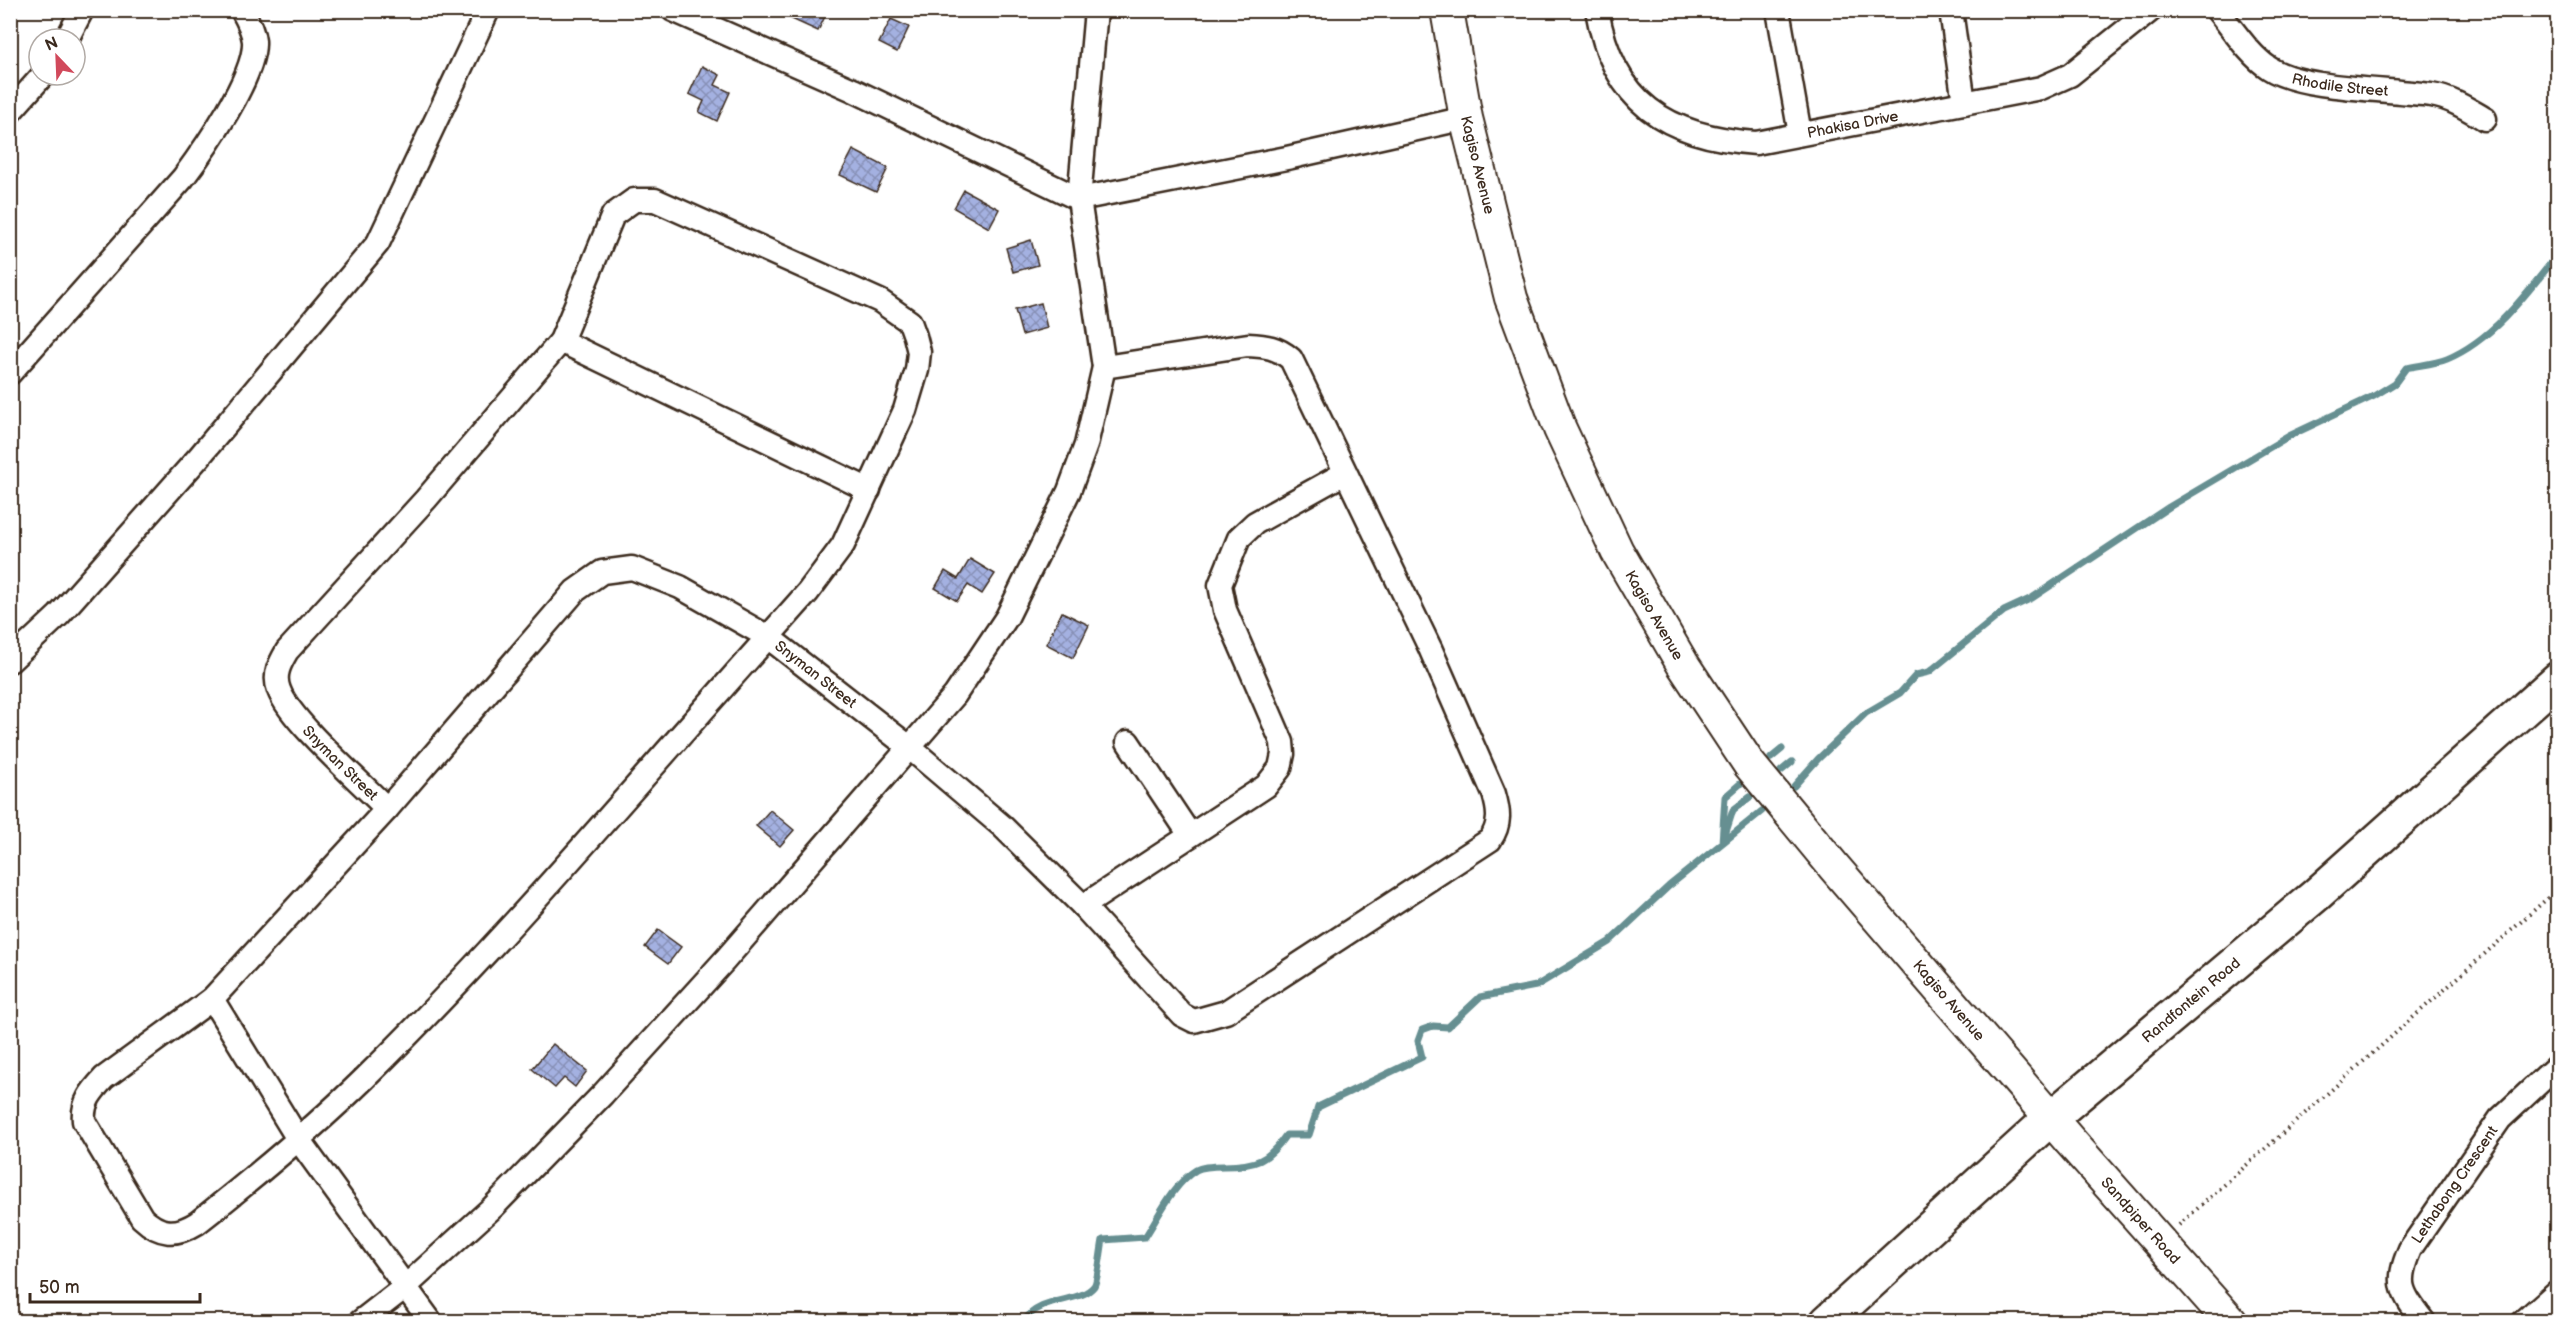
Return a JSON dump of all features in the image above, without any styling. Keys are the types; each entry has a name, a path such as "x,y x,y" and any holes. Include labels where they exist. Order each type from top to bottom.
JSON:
{"main road":[{"name":"Randfontein Road","path":"1827,1322 2051,1118 2316,895 2558,679"}],"street":[{"path":"73,27 82,10"},
{"path":"10,373 183,178 202,152 219,125 250,64 254,42 242,10"},
{"path":"10,661 59,615 200,457 378,243 488,10"},
{"path":"673,10 701,17 1079,200 1287,158 1466,118"},
{"path":"360,1322 405,1287 493,1207 603,1094 725,960 955,695 984,655 1040,555 1069,491 1086,445 1104,367 1079,200 1096,10"},
{"name":"Kagiso Avenue","path":"1447,10 1466,118 1511,298 1560,429 1617,551 1676,653 1749,764 2051,1118"},
{"name":"Phakisa Drive","path":"1597,10 1601,33 1626,86 1652,114 1685,131 1721,140 1756,143 1964,104 2056,82 2070,75 2151,10"},
{"path":"1778,10 1800,134"},
{"path":"1951,10 1964,104"},
{"name":"Rhodile Street","path":"2217,10 2261,62 2281,74 2302,80 2359,88 2432,95 2447,99 2485,119"},
{"path":"10,112 32,87"},
{"name":"Snyman Street","path":"868,490 905,411 917,370 919,352 910,322 880,301 655,200 634,200 621,207 608,224 561,341 426,499 294,642 278,669 279,689 293,714 387,809 575,591 602,572 632,568 652,574 768,637 909,747 1002,826 1083,906 1175,1009 1194,1021 1226,1012 1482,847 1497,831 1499,820 1494,794 1430,648 1291,359 1282,351 1267,346 1248,345 1104,367"},
{"path":"387,809 212,999 104,1078 86,1102 84,1121 142,1218 161,1232 185,1230 241,1188 298,1139 409,1034 518,916 808,592 843,545 868,490 561,341"},
{"path":"1083,906 1266,786 1280,768 1283,754 1277,726 1225,610 1220,585 1226,563 1239,538 1255,523 1345,473"},
{"path":"1128,742 1190,835"},
{"path":"212,999 298,1139 432,1322"},
{"name":"Lethabong Crescent","path":"2424,1322 2402,1290 2403,1267 2410,1249 2500,1119 2558,1065"},
{"name":"Sandpiper Road","path":"2051,1118 2231,1322"},
{"path":"2523,1322 2558,1291"}],"path":[{"path":"2161,1242 2558,889"}],"building":[{"path":"772,10 828,10 818,31"},
{"path":"891,19 909,27 897,52 879,43"},
{"path":"702,66 720,75 715,85 730,92 717,121 699,112 704,101 689,94"},
{"path":"853,150 888,168 876,192 840,175"},
{"path":"964,190 999,209 989,228 954,208"},
{"path":"1031,240 1038,265 1013,272 1006,248"},
{"path":"1041,303 1047,328 1022,335 1015,310"},
{"path":"970,559 995,574 982,594 968,585 957,601 935,588 945,571 958,579"},
{"path":"1062,612 1089,625 1073,658 1046,644"},
{"path":"770,810 794,830 780,846 756,826"},
{"path":"658,930 681,947 668,964 645,947"},
{"path":"553,1044 587,1071 575,1087 564,1078 555,1088 532,1069"}],"waterway":[{"path":"1794,786 1818,759 1866,713 1900,693 1916,675 1929,672 2004,611 2032,598 2169,507 2289,436 2374,396 2395,383 2406,368 2447,359 2480,340 2508,314 2558,254"},
{"path":"1771,758 1782,749"},
{"path":"1781,771 1792,762"},
{"path":"1722,843 1725,797 1740,784"},
{"path":"1725,835 1733,810 1750,797"},
{"path":"1023,1322 1031,1313 1050,1303 1088,1292 1095,1283 1103,1240 1145,1237 1173,1192 1196,1170 1209,1166 1253,1163 1273,1151 1286,1135 1309,1135 1318,1107 1422,1057 1418,1041 1422,1030 1433,1026 1448,1027 1480,997 1536,986 1609,942 1669,886 1762,811"}]}
